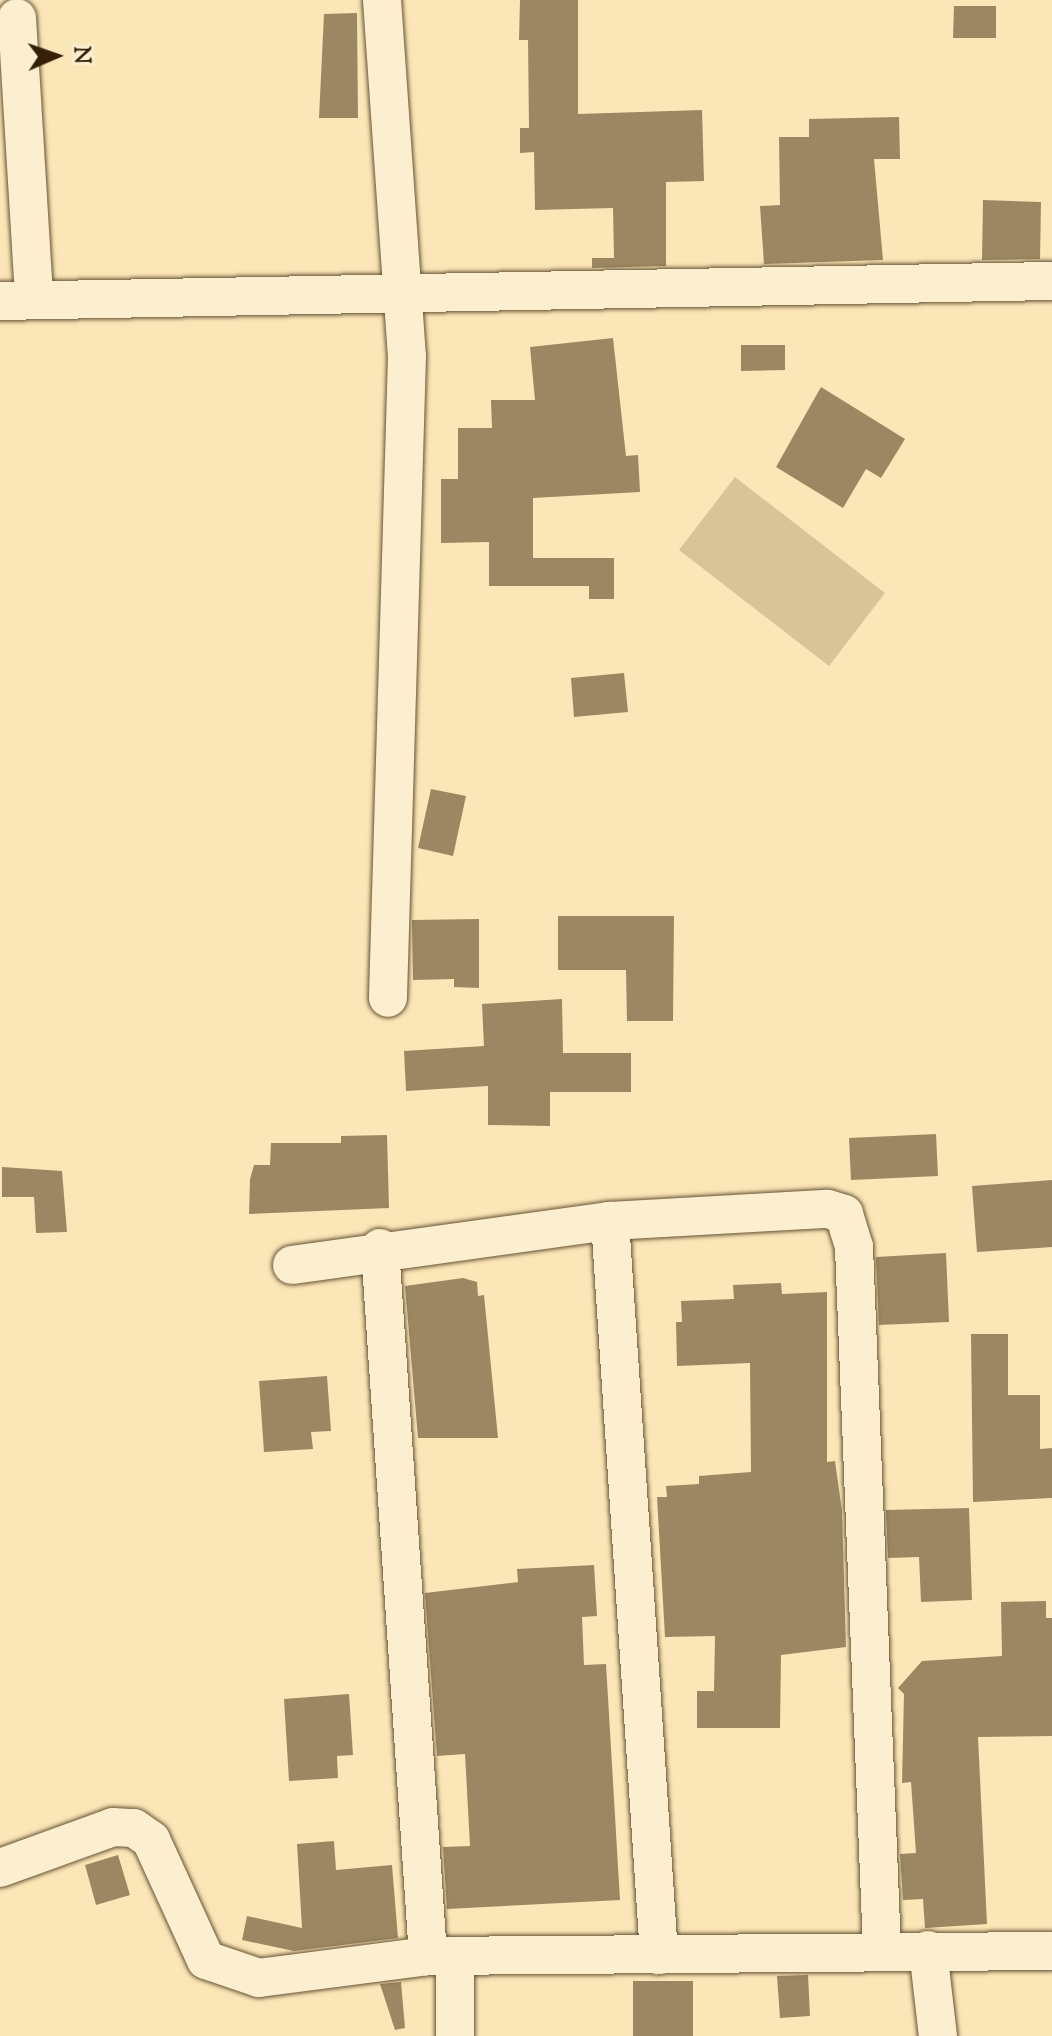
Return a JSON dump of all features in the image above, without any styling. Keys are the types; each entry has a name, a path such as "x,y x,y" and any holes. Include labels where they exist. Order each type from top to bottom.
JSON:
{"street":[{"path":"382,0 392,300 388,998"},
{"path":"17,18 17,299 392,300 441,296 1052,281"},
{"path":"292,1265 380,1248 610,1221 828,1209 844,1214 851,1228 882,1950"},
{"path":"610,1221 659,1955"},
{"path":"380,1248 442,1957 455,2036"},
{"path":"0,1868 113,1827 134,1828 151,1840 206,1960 259,1978 442,1957 882,1950 1052,1951"},
{"path":"928,1950 938,2036"}],"shaded area":[{"path":"735,477 885,593 829,666 679,550"}],"building":[{"path":"520,0 578,0 578,114 702,110 704,181 666,182 666,266 592,268 592,258 614,258 613,208 535,210 534,152 520,153 520,128 529,128 528,40 519,40"},
{"path":"954,6 996,6 996,38 953,38"},
{"path":"357,13 358,118 319,118 324,14"},
{"path":"899,117 900,159 874,159 883,260 764,264 760,206 780,205 779,137 809,137 809,119"},
{"path":"983,200 1041,202 1040,259 982,260"},
{"path":"613,338 626,456 638,455 640,492 533,498 533,558 614,558 614,599 589,599 589,586 489,586 489,542 441,543 441,479 458,479 458,428 492,428 491,400 535,400 530,347"},
{"path":"741,345 785,345 785,370 741,371"},
{"path":"821,387 905,439 881,478 866,469 843,508 776,467"},
{"path":"624,673 628,712 574,717 571,678"},
{"path":"431,789 466,796 453,856 418,848"},
{"path":"558,916 674,916 673,1021 627,1021 626,970 558,970"},
{"path":"479,919 479,988 454,987 454,979 413,980 412,920"},
{"path":"562,999 563,1053 631,1053 631,1092 550,1092 550,1126 488,1125 488,1086 406,1091 404,1051 484,1046 482,1004"},
{"path":"936,1134 938,1176 851,1180 849,1138"},
{"path":"387,1135 389,1208 249,1214 250,1179 254,1165 270,1165 271,1143 341,1143 341,1136"},
{"path":"2,1167 62,1171 67,1232 36,1233 34,1197 2,1197"},
{"path":"1052,1180 1052,1247 977,1252 972,1186"},
{"path":"946,1253 949,1322 879,1325 876,1257"},
{"path":"463,1278 477,1282 478,1296 484,1295 498,1438 418,1438 405,1286"},
{"path":"781,1283 782,1294 827,1292 827,1462 835,1461 842,1511 846,1647 781,1655 780,1728 697,1728 697,1691 714,1691 715,1636 665,1637 657,1497 667,1497 666,1486 699,1484 699,1476 751,1472 750,1363 677,1366 676,1322 682,1322 681,1301 734,1299 733,1285"},
{"path":"971,1334 1008,1334 1008,1395 1040,1395 1040,1449 1052,1448 1052,1498 973,1502"},
{"path":"327,1376 331,1431 311,1432 313,1449 264,1452 259,1381"},
{"path":"969,1508 972,1600 921,1602 919,1557 888,1558 886,1510"},
{"path":"594,1565 597,1616 582,1617 584,1665 606,1664 620,1900 447,1909 443,1847 470,1846 465,1754 437,1756 425,1593 518,1582 517,1569"},
{"path":"1046,1601 1046,1618 1052,1618 1052,1736 978,1737 987,1924 925,1928 923,1899 903,1900 900,1854 916,1853 911,1782 902,1783 904,1694 898,1688 922,1661 1002,1656 1001,1602"},
{"path":"349,1694 353,1755 337,1756 338,1778 289,1781 284,1699"},
{"path":"334,1841 336,1870 392,1865 398,1938 294,1951 242,1940 247,1916 302,1928 297,1844"},
{"path":"118,1855 130,1895 96,1905 85,1865"},
{"path":"808,1975 810,2016 780,2018 777,1976"},
{"path":"633,1981 693,1981 693,2036 633,2036"},
{"path":"401,1982 405,2028 395,2030 380,1984"}]}
